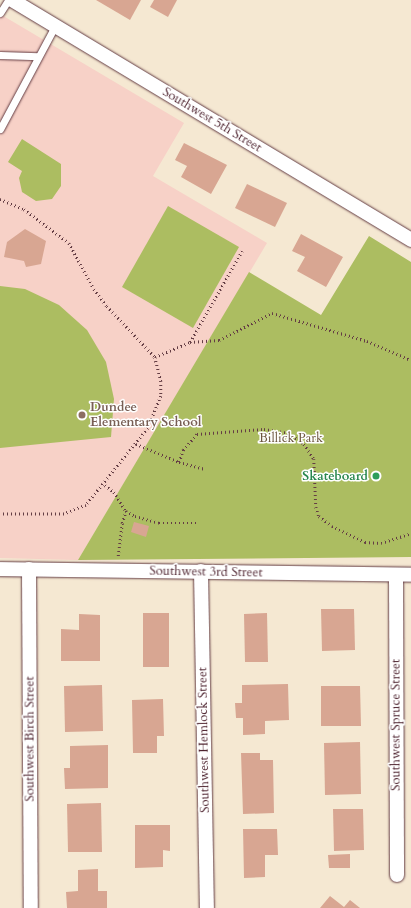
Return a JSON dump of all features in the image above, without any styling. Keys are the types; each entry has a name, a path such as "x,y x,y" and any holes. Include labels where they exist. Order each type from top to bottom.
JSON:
{"street":[{"name":"Southwest 5th Street","path":"12,0 411,240"},
{"name":"Southwest 3rd Street","path":"0,569 411,575"},
{"name":"Southwest Birch Street","path":"29,569 32,908"},
{"name":"Southwest Hemlock Street","path":"201,571 207,908"},
{"name":"Southwest Spruce Street","path":"396,575 397,875"}],"lane":[{"path":"0,13 8,0"},
{"path":"0,129 24,87 38,56 55,26"},
{"path":"0,55 38,56"}],"path":[{"path":"0,199 24,209 69,243 94,289 107,306 154,357 161,381 161,396 148,428 104,485 86,505 64,514 0,514"},
{"path":"190,342 242,251"},
{"path":"154,357 190,342 219,340 272,312 367,341 411,360"},
{"path":"179,462 183,450 198,434 264,429 289,433 304,444 314,459 316,507 320,516 332,526 365,542 381,544 411,533"},
{"path":"136,444 179,462 205,470"},
{"path":"104,485 114,492 126,511 159,523 199,523"},
{"path":"118,570 120,537 126,511"}],"shaded area":[{"name":"Dundee Elementary School","path":"0,14 184,123 153,176 267,243 78,560 0,558"}],"green space":[{"path":"22,139 61,164 61,186 52,199 36,201 22,192 19,178 22,171 8,162"},
{"path":"168,206 239,247 193,328 122,287"},
{"name":"Billick Park","path":"369,236 411,262 411,557 78,560 249,272 321,315"},
{"path":"0,286 25,289 59,305 87,330 106,362 114,399 111,437 0,448"}],"building":[{"path":"96,0 141,0 130,20"},
{"path":"154,0 177,0 168,17 150,7"},
{"path":"184,143 227,165 211,194 181,177 187,166 175,160"},
{"path":"247,184 287,203 275,227 235,208"},
{"path":"25,229 46,241 41,264 26,267 24,261 4,257 7,242"},
{"path":"301,234 343,257 326,287 297,271 305,257 292,251"},
{"path":"134,522 149,526 146,537 131,532"},
{"path":"321,609 354,609 355,650 322,651"},
{"path":"143,613 169,613 169,667 143,667"},
{"path":"267,613 268,662 245,662 244,614"},
{"path":"79,614 100,615 100,661 61,661 61,629 79,630"},
{"path":"288,684 289,720 265,721 265,734 243,735 243,718 236,718 235,703 242,703 242,685"},
{"path":"102,685 103,731 65,732 64,686"},
{"path":"321,686 360,686 361,726 321,726"},
{"path":"163,699 164,736 157,736 157,753 133,753 132,700"},
{"path":"360,742 361,794 325,795 324,743"},
{"path":"108,745 108,788 65,789 64,768 70,768 70,746"},
{"path":"241,753 260,753 260,760 273,760 274,813 243,814"},
{"path":"101,803 102,852 68,852 67,804"},
{"path":"333,809 363,809 364,850 334,851"},
{"path":"135,825 170,825 170,851 163,850 163,867 135,868"},
{"path":"243,829 277,829 278,855 265,855 265,877 244,878"},
{"path":"350,854 350,868 329,868 328,855"},
{"path":"98,869 98,891 107,891 107,908 67,908 66,892 78,891 78,870"},
{"path":"330,896 344,907 350,900 360,908 320,908"}],"place":[{"name":"Dundee Elementary School","path":"82,415"},
{"name":"Skateboard","path":"376,476"}]}
